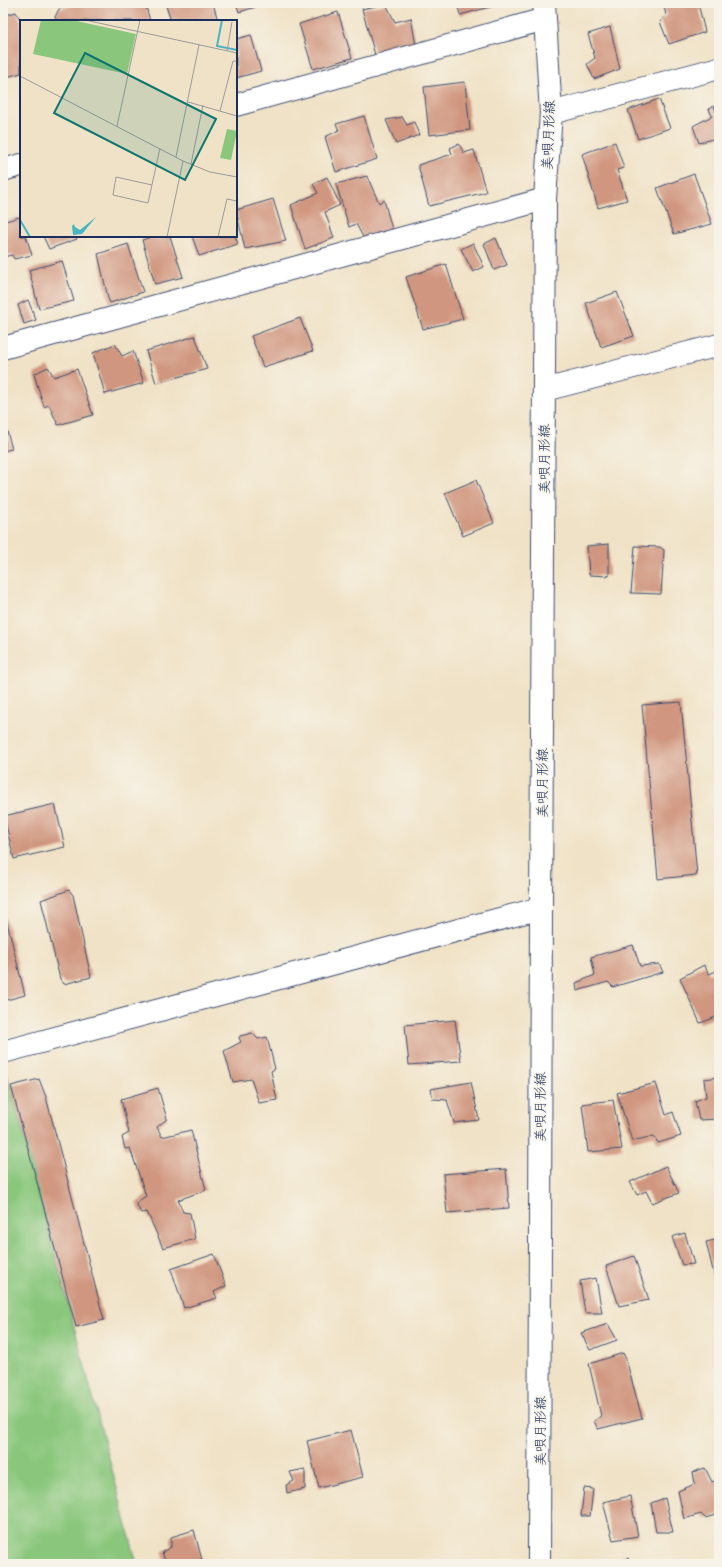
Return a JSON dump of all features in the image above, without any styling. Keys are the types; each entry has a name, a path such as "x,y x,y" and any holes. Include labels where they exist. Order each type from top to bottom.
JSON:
{"street":[{"path":"237,105 545,11"},
{"name":"美唄月形線","path":"539,1564 545,199 551,113 545,11"},
{"path":"551,113 719,68"},
{"path":"3,170 20,165"},
{"path":"3,348 545,199"},
{"path":"544,390 719,345"},
{"path":"3,1052 541,908"}],"green space":[{"path":"3,1066 5,1066 137,1564 3,1564"}],"building":[{"path":"83,3 145,3 150,20 56,20 55,17 59,9"},
{"path":"165,3 213,3 218,20 171,20"},
{"path":"236,3 255,3 256,7 239,12"},
{"path":"457,3 493,3 494,6 460,15"},
{"path":"663,3 698,3 705,32 669,44 660,22 666,15"},
{"path":"386,4 395,22 411,18 416,45 375,55 362,9"},
{"path":"16,12 20,20 20,73 3,78 3,16"},
{"path":"338,12 352,58 313,69 299,24"},
{"path":"610,27 620,69 594,79 587,64 595,58 588,34"},
{"path":"251,35 261,71 237,78 237,39"},
{"path":"465,82 470,130 429,135 424,87"},
{"path":"659,99 670,128 638,139 628,110"},
{"path":"714,106 719,120 719,137 699,143 693,126 712,116 709,109"},
{"path":"364,116 377,159 336,172 325,137 339,130 336,124"},
{"path":"402,117 407,125 414,122 419,135 396,144 386,120"},
{"path":"615,142 624,168 617,170 627,200 598,208 582,154"},
{"path":"459,144 464,153 474,150 486,192 429,206 418,165 452,154 450,148"},
{"path":"694,174 712,224 674,234 657,188"},
{"path":"367,176 379,203 384,200 392,229 363,237 356,224 349,227 336,184"},
{"path":"327,177 340,205 325,212 334,238 305,249 291,205 318,193 313,184"},
{"path":"273,199 286,241 245,249 237,210"},
{"path":"19,217 20,237 26,237 32,255 14,259 12,255 3,257 3,222"},
{"path":"43,237 76,237 77,239 49,249"},
{"path":"151,237 170,237 183,277 155,284 142,240"},
{"path":"192,237 235,237 238,244 199,256"},
{"path":"496,238 507,265 494,270 484,244"},
{"path":"473,243 484,267 473,272 461,249"},
{"path":"128,244 143,292 110,303 98,254"},
{"path":"62,261 74,301 39,309 29,270"},
{"path":"446,264 463,319 423,329 406,277"},
{"path":"617,292 634,336 601,347 586,303"},
{"path":"28,300 36,320 24,324 18,305"},
{"path":"300,318 313,351 263,367 251,336"},
{"path":"195,336 207,369 156,383 146,351"},
{"path":"115,344 122,356 133,351 144,383 105,394 93,353"},
{"path":"48,367 54,377 77,369 93,415 58,425 49,405 44,407 34,374"},
{"path":"3,417 12,449 3,451"},
{"path":"476,480 494,523 463,536 445,493"},
{"path":"609,544 609,576 589,575 587,546"},
{"path":"635,546 660,547 664,550 661,594 631,593"},
{"path":"681,702 697,875 658,879 642,705"},
{"path":"55,804 65,847 14,859 4,816"},
{"path":"69,890 73,895 91,977 64,984 60,979 41,900"},
{"path":"3,910 25,995 3,1001"},
{"path":"633,945 640,966 659,964 663,972 613,987 608,982 577,991 576,983 595,975 591,957"},
{"path":"704,965 709,974 719,970 719,991 717,992 719,999 719,1016 700,1023 680,978"},
{"path":"455,1020 461,1061 409,1065 405,1025"},
{"path":"252,1033 258,1039 267,1037 275,1069 271,1071 277,1100 259,1103 251,1079 233,1082 224,1051 241,1042 239,1038 240,1036"},
{"path":"719,1077 719,1119 699,1120 695,1101 706,1097 704,1079"},
{"path":"39,1079 46,1097 104,1320 76,1327 11,1086"},
{"path":"471,1082 479,1120 454,1123 447,1100 433,1099 431,1089"},
{"path":"656,1083 666,1115 673,1112 681,1136 658,1143 654,1136 632,1141 617,1093"},
{"path":"158,1088 167,1119 157,1127 162,1137 191,1130 206,1190 178,1200 183,1212 190,1213 195,1239 163,1248 147,1212 141,1213 136,1203 146,1196 130,1148 125,1149 122,1137 129,1133 121,1099"},
{"path":"613,1100 622,1149 588,1152 582,1104"},
{"path":"666,1166 679,1193 652,1203 646,1191 637,1195 630,1182"},
{"path":"506,1169 509,1208 447,1213 443,1174"},
{"path":"685,1233 694,1264 682,1265 672,1237"},
{"path":"719,1239 719,1287 717,1287 706,1242"},
{"path":"214,1254 226,1286 214,1292 217,1298 184,1308 171,1269"},
{"path":"634,1256 649,1300 619,1306 606,1266"},
{"path":"596,1278 602,1313 585,1313 580,1281"},
{"path":"608,1324 617,1340 590,1350 581,1333"},
{"path":"623,1353 642,1418 598,1429 594,1421 601,1416 589,1364"},
{"path":"351,1430 363,1477 319,1488 307,1441"},
{"path":"705,1468 712,1482 719,1479 719,1514 705,1518 701,1514 684,1519 678,1491 695,1484 693,1472"},
{"path":"305,1469 305,1489 287,1493 286,1485 294,1481 290,1472"},
{"path":"584,1488 593,1489 590,1516 581,1516"},
{"path":"630,1496 638,1536 613,1540 603,1502"},
{"path":"665,1498 673,1532 656,1532 651,1503"},
{"path":"194,1530 203,1564 166,1564 162,1552 171,1547 171,1537"},
{"path":"628,1558 630,1564 610,1564"}]}
